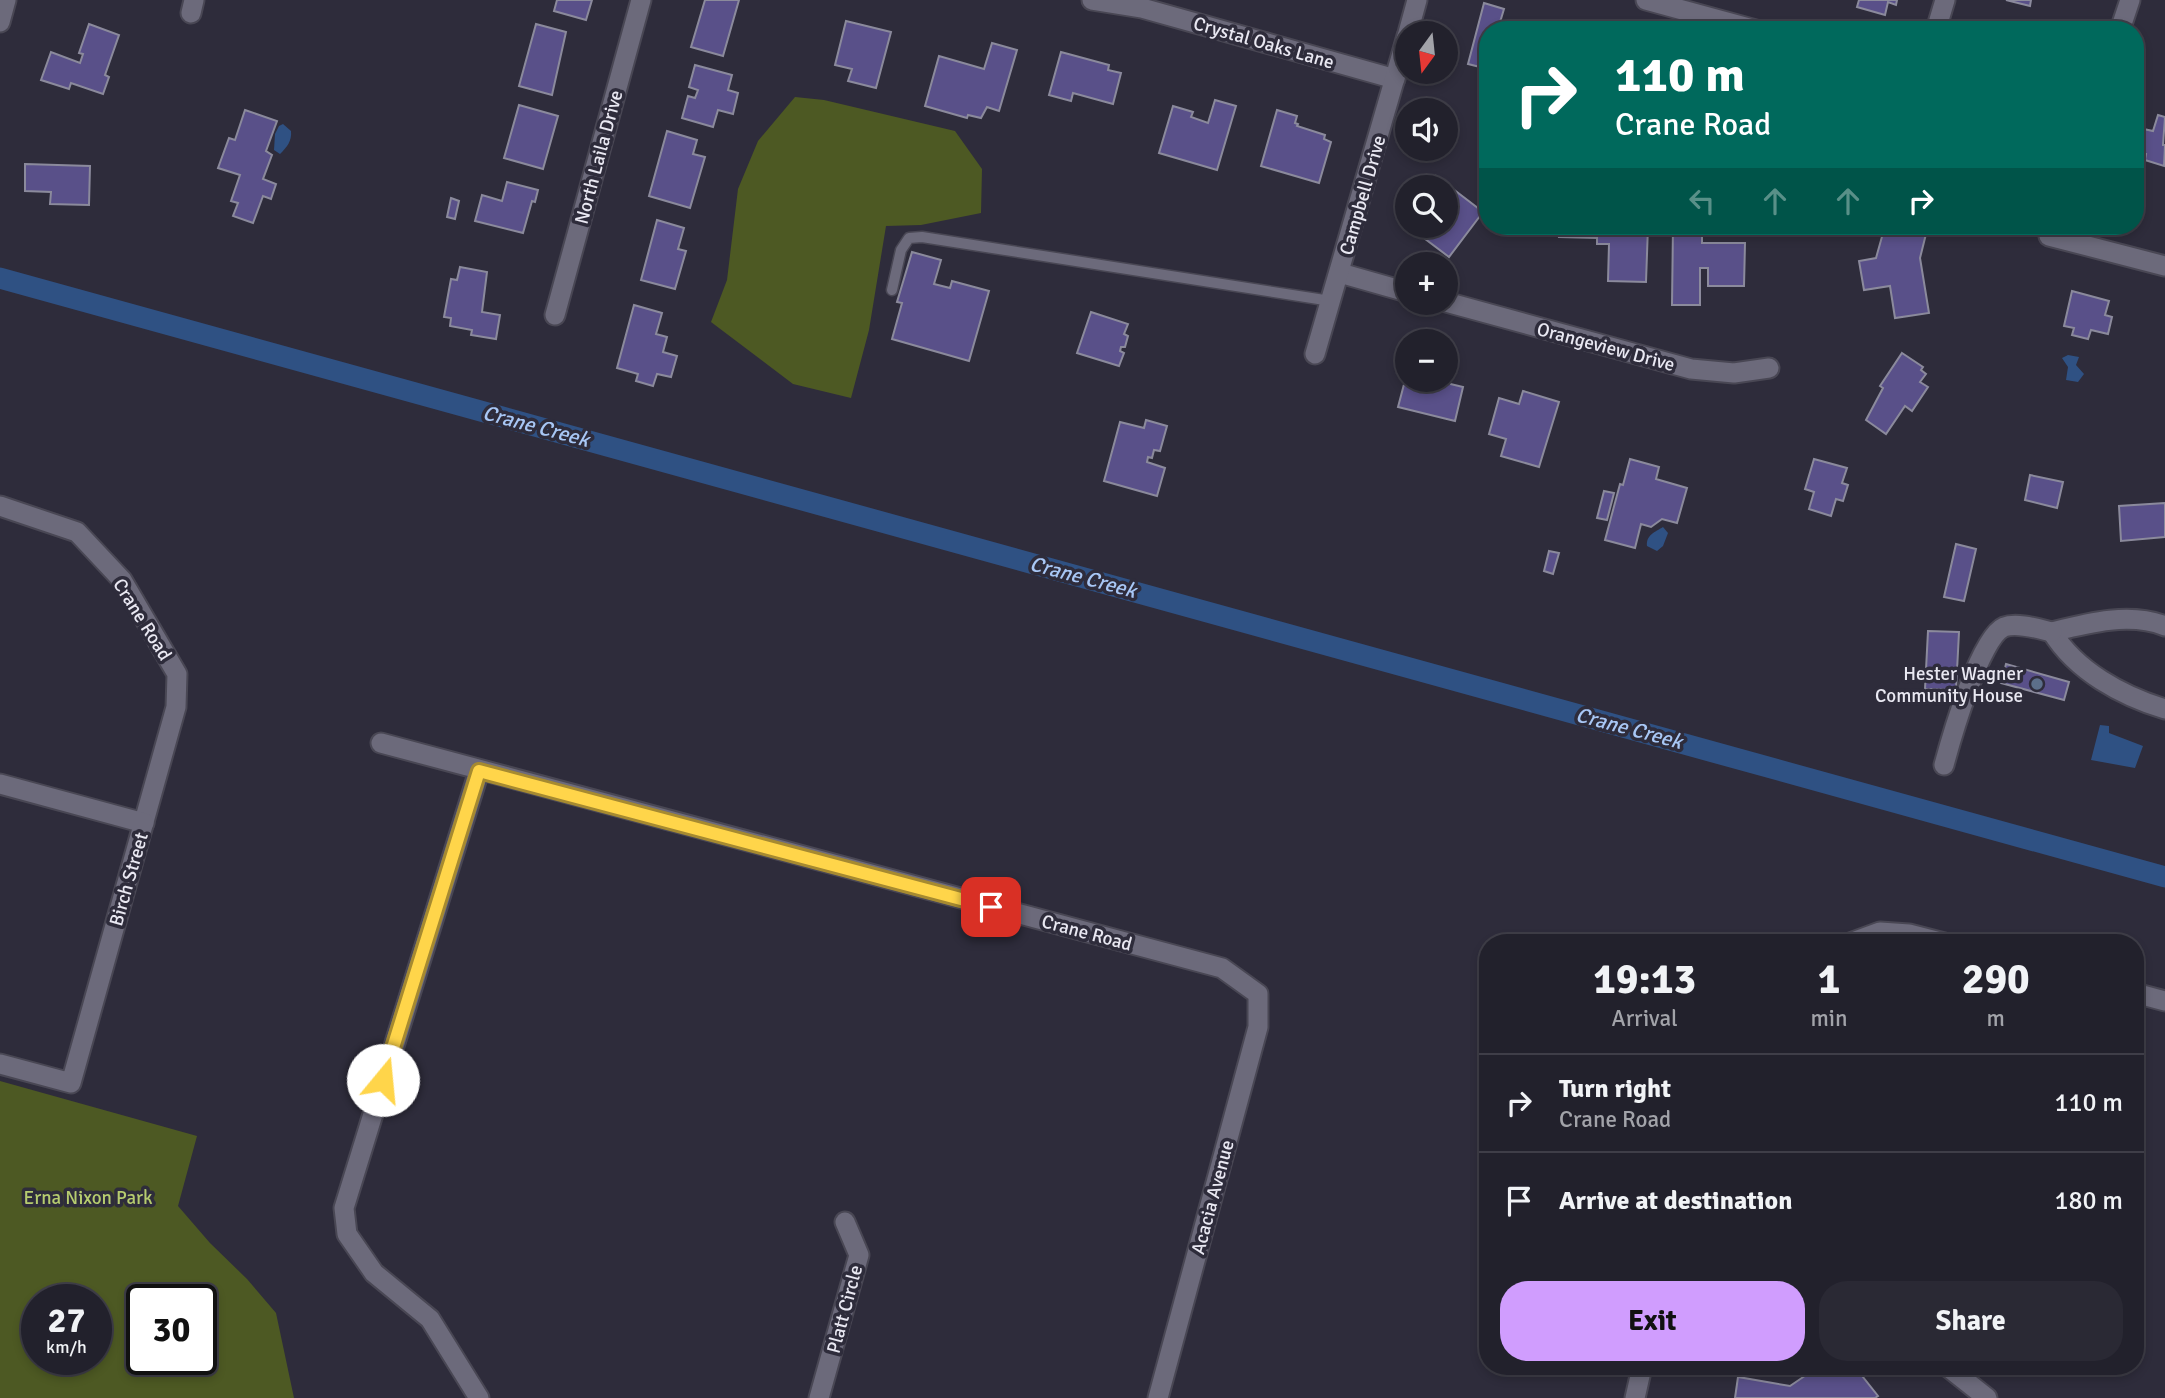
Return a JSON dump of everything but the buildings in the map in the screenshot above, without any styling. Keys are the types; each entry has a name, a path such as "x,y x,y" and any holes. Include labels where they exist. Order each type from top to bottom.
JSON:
{"street":[{"path":"0,22 6,0"},
{"name":"North Laila Drive","path":"555,315 641,0"},
{"name":"Crystal Oaks Lane","path":"1092,0 1142,8 1395,79"},
{"name":"Campbell Drive","path":"1411,21 1417,0"},
{"path":"1646,0 1723,21"},
{"path":"1939,21 1945,0"},
{"path":"2123,21 2130,0"},
{"name":"Campbell Drive","path":"1315,354 1395,79"},
{"path":"2049,235 2165,267"},
{"path":"1340,273 1395,289"},
{"name":"Orangeview Drive","path":"1458,305 1690,369 1734,373 1769,368"},
{"name":"Crane Road","path":"0,506 77,532 122,580 177,674"},
{"path":"1944,765 1983,652 1998,631 2007,626 2052,632 2079,625 2132,619 2165,626"},
{"path":"2052,632 2062,647 2099,679 2139,701 2165,709"},
{"name":"Birch Street","path":"0,1063 71,1083 176,706 177,674"},
{"name":"Crane Road","path":"381,743 1222,968 1258,994"},
{"path":"479,771 344,1208 347,1234 374,1273 430,1319 479,1398"},
{"path":"0,784 144,824"},
{"path":"1875,934 1909,934"},
{"name":"Acacia Avenue","path":"1158,1398 1258,1027 1258,994"},
{"path":"2144,995 2165,1001"},
{"name":"Platt Circle","path":"819,1398 859,1255 845,1222"},
{"path":"1635,1398 1640,1375"},
{"path":"1958,1375 1987,1398"}],"lane":[{"path":"892,290 901,250 909,238 922,237 1332,301"}],"green space":[{"path":"795,97 824,100 955,131 982,169 981,213 921,225 886,226 869,330 851,398 793,384 711,322 727,280 738,189 758,141"},
{"name":"Erna Nixon Park","path":"0,1081 197,1136 178,1206 276,1313 294,1398 0,1398"}],"water":[{"path":"283,124 291,131 291,135 280,154 274,150 275,134"},
{"path":"2068,355 2079,357 2076,365 2084,374 2078,382 2066,380 2068,367 2062,358"},
{"path":"1663,527 1668,533 1663,546 1657,551 1647,546 1650,536"},
{"path":"2100,725 2109,726 2109,733 2143,746 2135,768 2091,760"}],"waterway":[{"name":"Crane Creek","path":"0,278 2165,877"}],"place":[{"name":"Hester Wagner Community House","path":"2037,684"}],"route":[{"path":"383,1080 479,771 991,907"}]}
